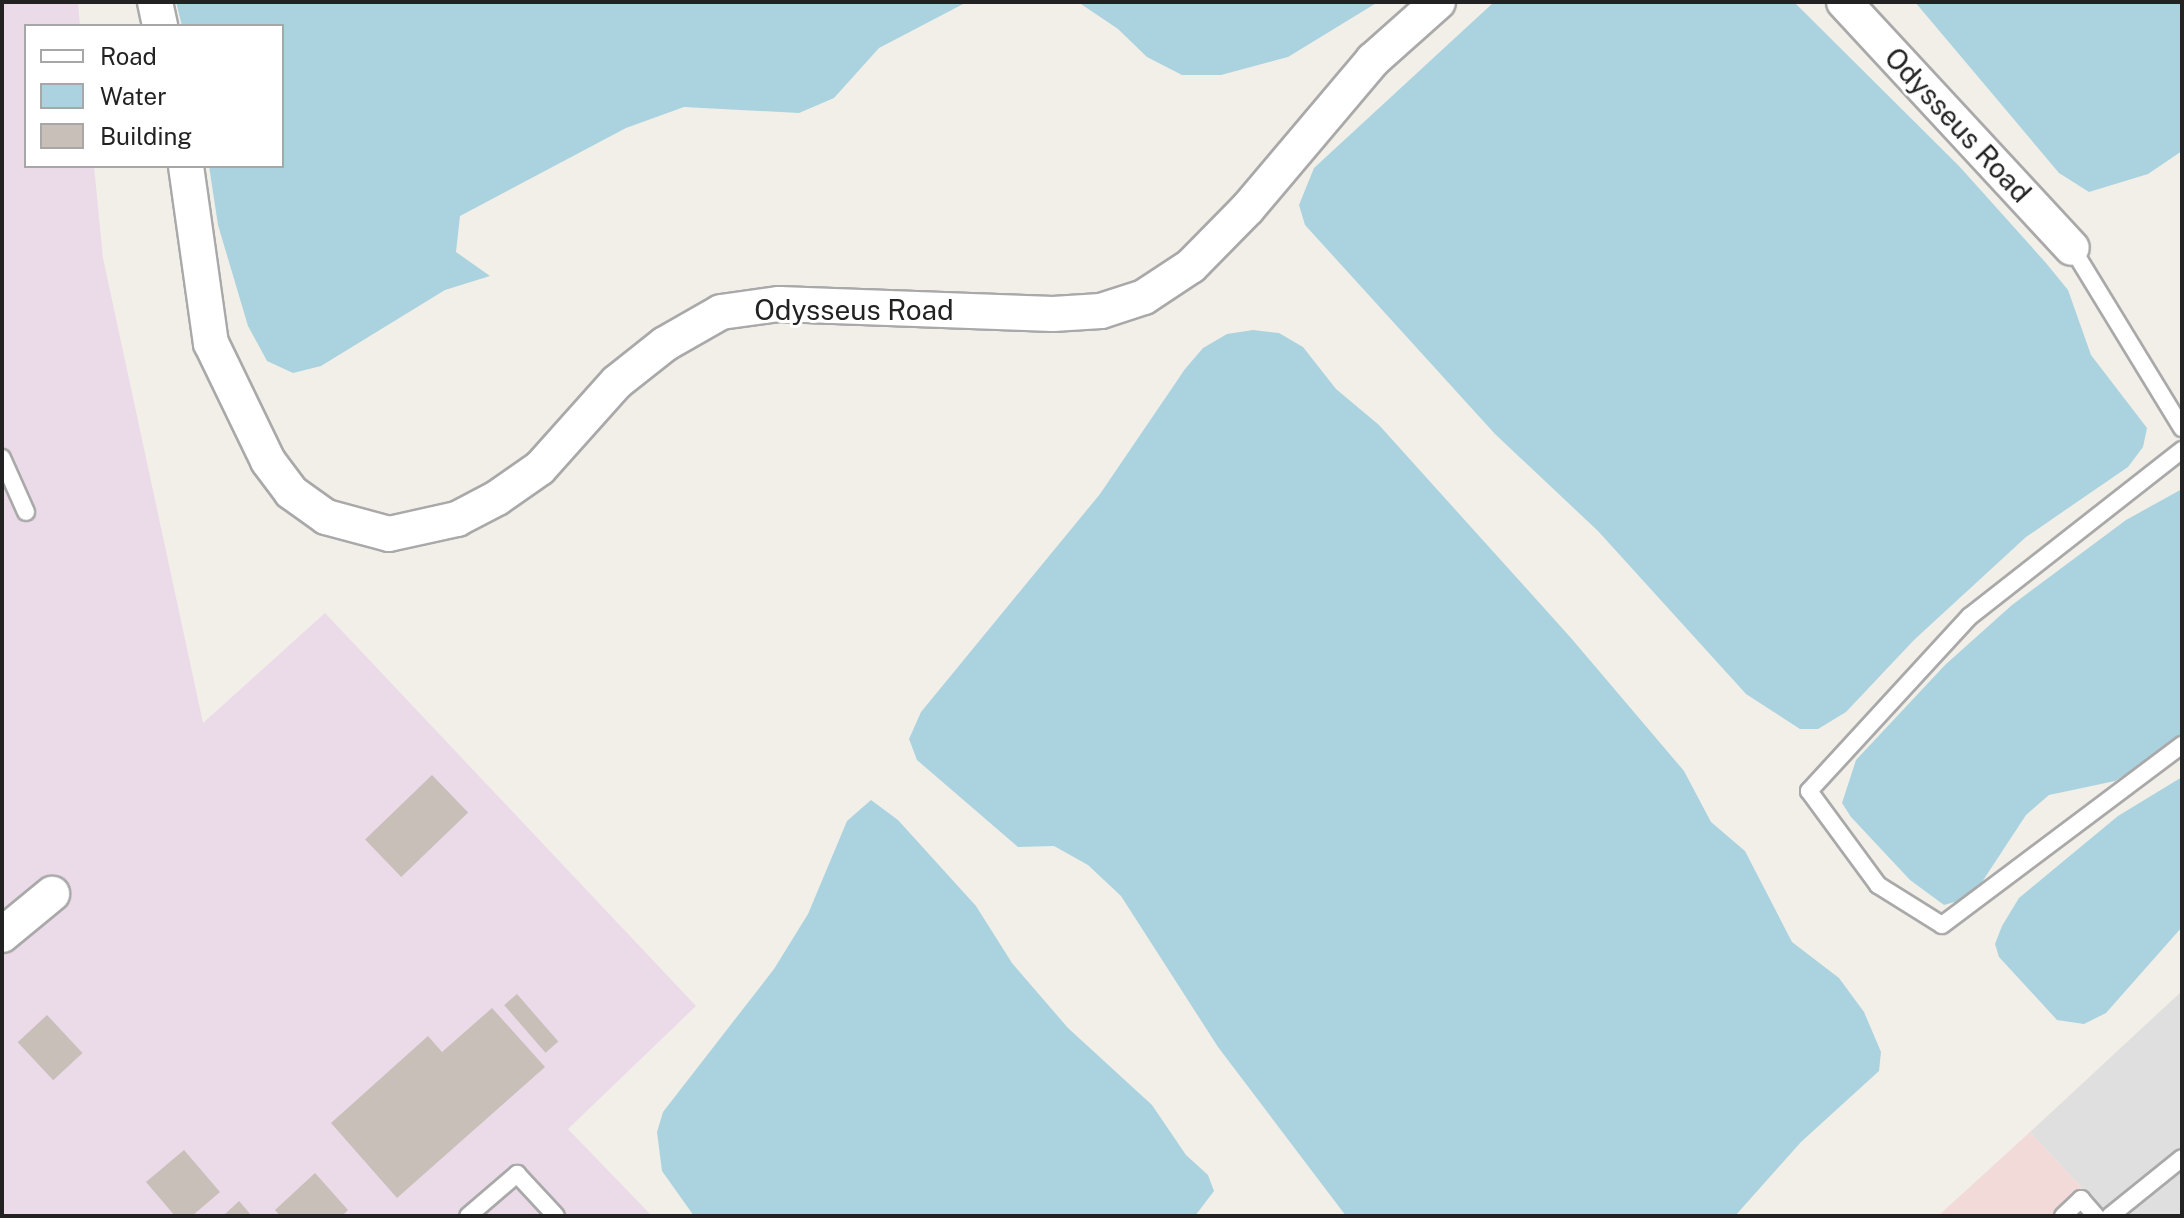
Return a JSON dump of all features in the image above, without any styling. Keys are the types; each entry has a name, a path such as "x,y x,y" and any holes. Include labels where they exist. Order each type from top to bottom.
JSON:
{"street":[{"path":"155,2 160,24"},
{"name":"Odysseus Road","path":"186,168 211,343 268,461 291,492 326,517 389,534 457,519 497,498 540,468 617,382 665,344 721,312 779,304 1053,314 1101,311 1144,297 1191,266 1248,208 1373,60 1438,2"},
{"name":"Odysseus Road","path":"1844,2 2072,248"},
{"path":"2,935 52,894"}],"lane":[{"path":"2072,248 2182,428"},
{"path":"2182,450 1970,616 1809,791 1878,885 1942,925 2182,745"},
{"path":"2,458 26,512"},
{"path":"2110,1216 2182,1158"},
{"path":"468,1216 517,1174 556,1216"},
{"path":"2063,1216 2081,1199 2096,1216"}],"shaded area":[{"path":"2,2 78,2 80,24 24,24 24,168 94,168 103,258 203,723 325,613 696,1006 568,1129 652,1216 2,1216"},
{"path":"2182,991 2182,1216 2108,1216 2030,1132"},
{"path":"2030,1132 2108,1216 1938,1216"}],"water":[{"path":"176,2 967,2 879,48 834,98 799,113 684,107 626,128 460,216 456,252 490,276 445,290 321,366 293,373 267,361 248,326 218,225 209,168 284,168 284,24 182,24"},
{"path":"1078,2 1378,2 1288,57 1221,75 1182,75 1147,57 1118,29"},
{"path":"1494,2 1794,2 1959,166 2046,263 2068,290 2091,355 2147,428 2143,447 2128,467 2026,537 1914,640 1846,712 1818,729 1800,729 1746,694 1598,531 1495,434 1305,225 1299,205 1314,168"},
{"path":"1915,2 2182,2 2182,151 2148,174 2089,192 2059,173"},
{"path":"1253,330 1279,333 1303,347 1336,389 1379,425 1571,638 1684,771 1711,822 1745,851 1792,942 1839,978 1864,1012 1881,1052 1879,1071 1801,1142 1735,1216 1346,1216 1218,1047 1121,896 1088,865 1054,846 1018,847 917,760 909,739 921,712 1100,494 1185,369 1203,348 1227,334"},
{"path":"2182,489 2182,739 2115,781 2049,795 2026,815 1982,882 1965,899 1944,905 1910,880 1851,817 1842,803 1856,760 1945,665 2012,605 2126,520"},
{"path":"2182,777 2182,927 2106,1013 2084,1024 2057,1020 1999,957 1995,944 2002,926 2019,898 2066,859 2118,816"},
{"path":"871,800 898,820 976,906 1012,963 1068,1028 1152,1105 1186,1155 1208,1175 1214,1191 1195,1216 694,1216 662,1171 657,1132 663,1112 774,969 808,914 847,821"}],"building":[{"path":"432,775 468,812 401,877 365,840"},
{"path":"517,994 558,1042 546,1053 504,1005"},
{"path":"492,1008 545,1067 397,1198 331,1123 428,1036 442,1052"},
{"path":"47,1015 82,1053 53,1080 18,1042"},
{"path":"184,1150 220,1192 192,1216 175,1216 146,1182"},
{"path":"315,1173 348,1210 342,1216 280,1216 275,1210"},
{"path":"239,1201 252,1216 223,1216"}]}
